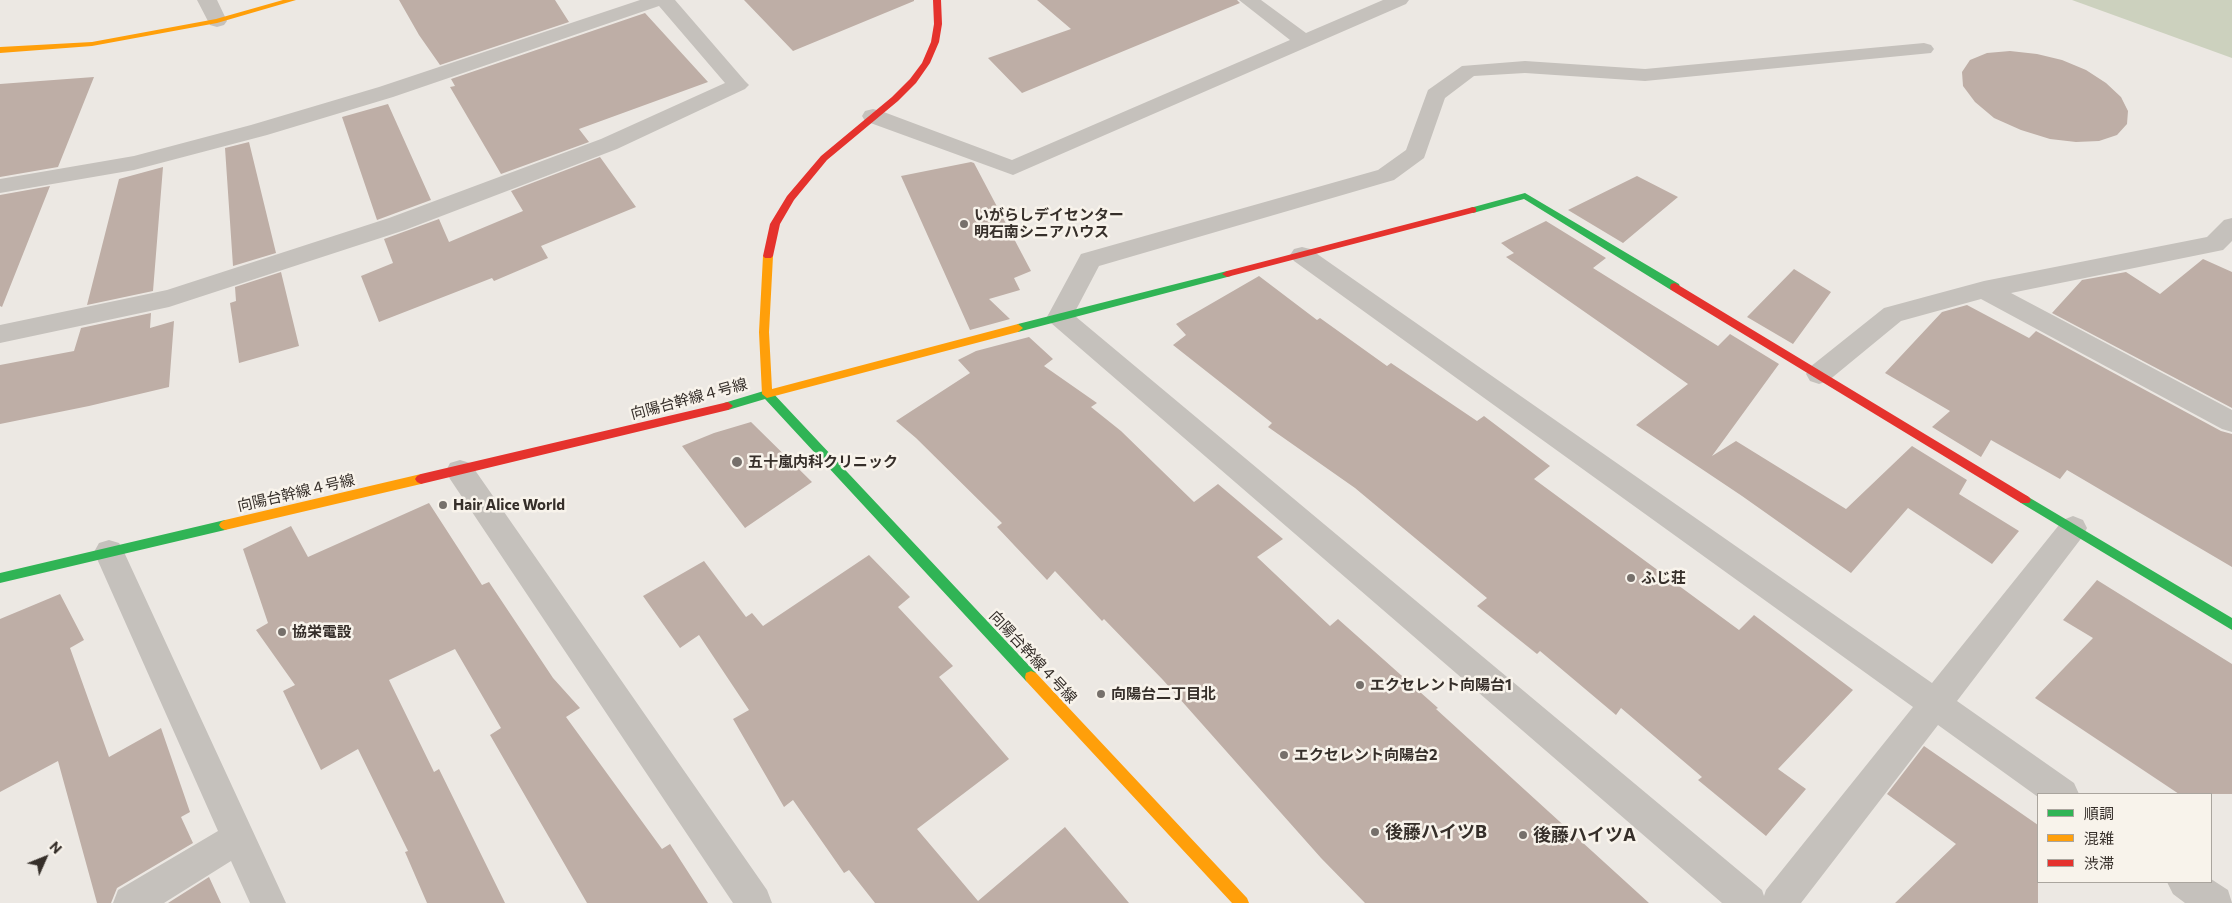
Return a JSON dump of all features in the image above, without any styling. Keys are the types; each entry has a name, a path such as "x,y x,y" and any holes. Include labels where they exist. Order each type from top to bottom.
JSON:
{"street":[{"path":"208,0 216,21"},
{"path":"0,50 92,44 216,21 292,0"},
{"path":"0,186 134,163 259,130 386,92 659,0"},
{"path":"0,334 169,298 397,224 609,144 738,85 664,0"},
{"path":"937,0 938,24 935,42 926,63 908,87 824,158 806,177 790,198 776,224 768,257 764,332 767,394 1525,196 2232,625"},
{"path":"1249,0 1304,41"},
{"path":"874,116 1013,168 1399,0"},
{"path":"1060,317 1090,260 1386,175 1416,152 1435,95 1469,70 1526,67 1645,75 1924,49"},
{"path":"1818,374 1893,314 1984,290 2215,244 2232,226"},
{"path":"1302,255 2061,793"},
{"path":"1984,290 2232,422"},
{"path":"1060,317 1749,903"},
{"name":"向陽台幹線４号線","path":"0,578 718,409 767,394 1242,903"},
{"path":"460,470 754,903"},
{"path":"1779,903 2073,528"},
{"path":"109,552 268,903"},
{"path":"131,903 239,837"},
{"path":"2186,883 2215,903"}],"green space":[{"path":"2072,0 2232,0 2232,58"}],"building":[{"path":"399,0 555,0 569,22 440,65 419,35"},
{"path":"744,0 914,0 914,1 793,51"},
{"path":"1037,0 1237,0 1240,3 1022,93 988,58 1071,29"},
{"path":"645,13 708,82 579,129 589,142 501,174 450,87 455,86 451,79"},
{"path":"2010,51 2037,54 2062,60 2086,70 2106,83 2121,97 2128,111 2127,124 2117,135 2099,141 2076,142 2050,139 2021,130 1994,118 1975,102 1963,86 1962,72 1970,60 1987,53"},
{"path":"94,77 58,167 0,177 0,84"},
{"path":"388,104 431,200 377,220 342,117"},
{"path":"249,142 276,253 233,266 225,148"},
{"path":"600,157 636,207 541,246 548,258 494,281 492,278 379,322 361,276 393,263 384,239 439,219 449,242 523,211 511,191"},
{"name":"いがらしデイセンター 明石南シニアハウス","path":"971,162 974,163 1031,271 1014,278 1020,290 989,299 1010,319 970,330 901,176"},
{"path":"163,167 153,291 87,305 119,179"},
{"path":"1637,176 1678,197 1623,243 1568,210"},
{"path":"50,186 2,307 0,306 0,195"},
{"path":"1546,221 1606,258 1593,268 1718,346 1730,334 1779,364 1712,456 1736,441 1846,509 1912,446 1967,480 1959,494 2019,531 1992,564 1908,508 1851,573 1742,496 1636,425 1688,384 1506,257 1514,253 1501,243"},
{"path":"2203,259 2232,272 2232,408 2052,313 2082,280 2126,272 2160,294"},
{"path":"1794,269 1831,292 1793,344 1747,317"},
{"path":"281,272 299,346 239,363 230,303 236,301 235,287"},
{"path":"1259,276 1317,320 1320,318 1387,366 1391,363 1477,421 1484,416 1550,466 1534,479 1739,630 1754,615 1853,690 1778,769 1806,789 1766,836 1698,780 1702,777 1621,708 1616,715 1540,651 1537,654 1477,606 1487,598 1355,488 1268,427 1272,423 1173,345 1186,335 1176,324"},
{"path":"1967,305 2029,338 2036,331 2221,431 2232,434 2232,567 2067,470 2060,479 1991,440 1981,457 1932,427 1950,411 1885,373 1942,312"},
{"path":"151,313 150,328 174,321 169,387 0,424 0,365 74,351 81,328"},
{"path":"1029,337 1053,359 1044,366 1097,403 1091,407 1121,431 1194,502 1218,484 1283,539 1257,557 1330,626 1338,619 1438,708 1436,709 1649,903 1365,903 1321,858 1163,680 1104,619 1102,621 1055,571 1047,580 997,527 1002,523 916,438 896,421 970,373 958,360 976,351"},
{"path":"751,422 812,482 745,528 682,446 714,433"},
{"path":"429,503 482,585 489,582 553,678 580,708 566,717 662,849 670,844 708,903 587,903 490,735 501,728 455,649 389,680 434,772 439,769 505,903 427,903 405,852 408,851 358,749 321,770 283,691 295,685 256,630 268,623 243,549 291,526 308,557"},
{"path":"869,555 910,597 898,607 953,666 939,677 1009,759 917,829 978,901 1065,827 1129,903 875,903 849,870 844,873 793,800 784,807 733,719 749,710 699,635 680,648 643,596 704,561 746,617 752,613 763,626"},
{"path":"2097,580 2232,664 2232,794 2178,793 2035,698 2093,638 2063,620"},
{"path":"60,594 84,640 70,648 109,757 161,728 190,812 181,817 193,843 117,888 111,903 97,903 58,761 0,792 0,619"},
{"path":"1924,746 2037,824 2038,903 1895,903 1956,844 1887,794"},
{"path":"209,877 221,903 168,903"}],"traffic: fast":[{"path":"1473,210 1525,196 1675,287"},
{"path":"1018,328 1227,274"},
{"path":"728,406 767,394 1031,677"},
{"path":"2025,500 2232,625"},
{"path":"0,578 225,525"}],"traffic: slow":[{"path":"0,50 92,44 217,21 292,0"},
{"path":"768,256 764,332 767,394 1018,328"},
{"path":"225,525 421,479"},
{"path":"1031,677 1242,903"}],"traffic: jam":[{"path":"768,256 775,224 790,198 824,158 895,99 913,81 926,63 935,42 938,24 937,0"},
{"path":"1227,274 1473,210"},
{"path":"1675,287 2025,500"},
{"path":"421,479 728,406"}],"place":[{"name":"いがらしデイセンター 明石南シニアハウス","path":"964,224"},
{"name":"五十嵐内科クリニック","path":"737,462"},
{"name":"Hair Alice World","path":"443,505"},
{"name":"ふじ荘","path":"1631,578"},
{"name":"協栄電設","path":"282,632"},
{"name":"エクセレント向陽台1","path":"1360,685"},
{"name":"向陽台二丁目北","path":"1101,694"},
{"name":"エクセレント向陽台2","path":"1284,755"},
{"name":"後藤ハイツB","path":"1375,832"},
{"name":"後藤ハイツA","path":"1523,835"}]}
